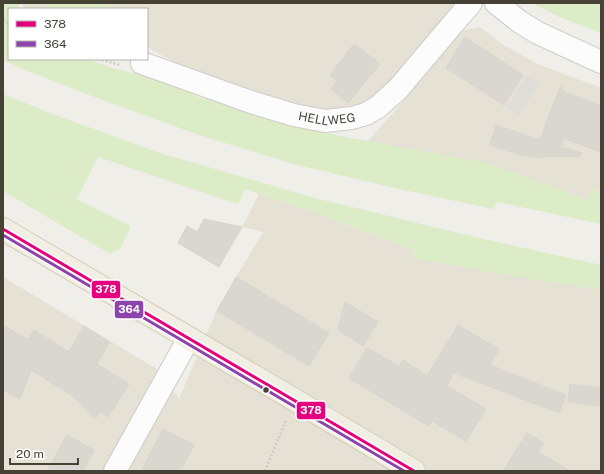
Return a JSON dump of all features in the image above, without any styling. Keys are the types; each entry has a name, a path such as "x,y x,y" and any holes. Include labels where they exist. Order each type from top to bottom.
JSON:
{"main road":[{"path":"3,229 414,471"}],"street":[{"name":"HELLWEG","path":"142,63 251,102 294,115 325,121 352,118 366,114 378,107 398,89 472,3"},
{"path":"496,3 520,22 538,33 601,62"},
{"path":"115,471 188,338"}],"path":[{"path":"265,471 294,399"}],"shaded area":[{"path":"21,3 48,3 43,8 24,8"},
{"path":"111,3 453,3 446,16 374,102 332,111 283,104 185,68 148,48 148,8 107,8"},
{"path":"480,27 502,44 538,64 601,88 601,192 591,189 588,199 368,141 394,112 460,31"},
{"path":"526,76 539,83 519,115 507,108"},
{"path":"259,194 302,208 413,250 412,258 601,290 601,471 3,471 3,277 157,369 179,399 216,311 263,232 242,227"}],"green space":[{"path":"3,3 20,3 18,8 8,8 8,60 89,60 116,69 163,79 198,97 335,135 487,163 587,199 591,189 601,192 601,224 497,202 494,209 399,189 293,164 196,134 105,101 22,69 3,60"},
{"path":"48,3 111,3 107,8 43,8"},
{"path":"532,3 601,3 601,33 559,17"},
{"path":"3,94 50,113 160,153 315,198 479,238 601,265 601,290 517,277 412,258 413,250 302,208 245,189 238,204 98,157 77,199 131,226 120,249 110,254 3,191"}],"building":[{"path":"465,37 523,75 504,105 446,68"},
{"path":"354,44 380,64 348,103 331,89 337,81 330,75"},
{"path":"560,87 562,87 562,91 601,106 601,152 562,138 562,147 582,153 581,156 540,158 520,155 490,145 496,125 540,140"},
{"path":"204,219 242,227 219,267 178,243 187,226 197,232"},
{"path":"236,277 329,333 309,366 217,311"},
{"path":"345,302 378,322 363,346 338,330"},
{"path":"3,325 28,340 34,330 69,352 84,326 110,342 97,364 129,384 108,417 100,412 95,419 73,396 31,370 20,399 3,390"},
{"path":"458,325 499,349 490,365 566,395 559,413 454,373 447,386 486,409 466,441 432,421 429,426 349,378 367,348 399,366 403,360 427,376"},
{"path":"570,384 601,388 601,406 568,402"},
{"path":"163,429 194,445 181,471 141,471"},
{"path":"527,433 544,443 538,452 570,471 503,471"},
{"path":"67,435 94,450 83,471 47,471"}],"transit line":[{"name":"378","path":"3,229 414,471"},
{"name":"364","path":"3,235 404,471"}]}
